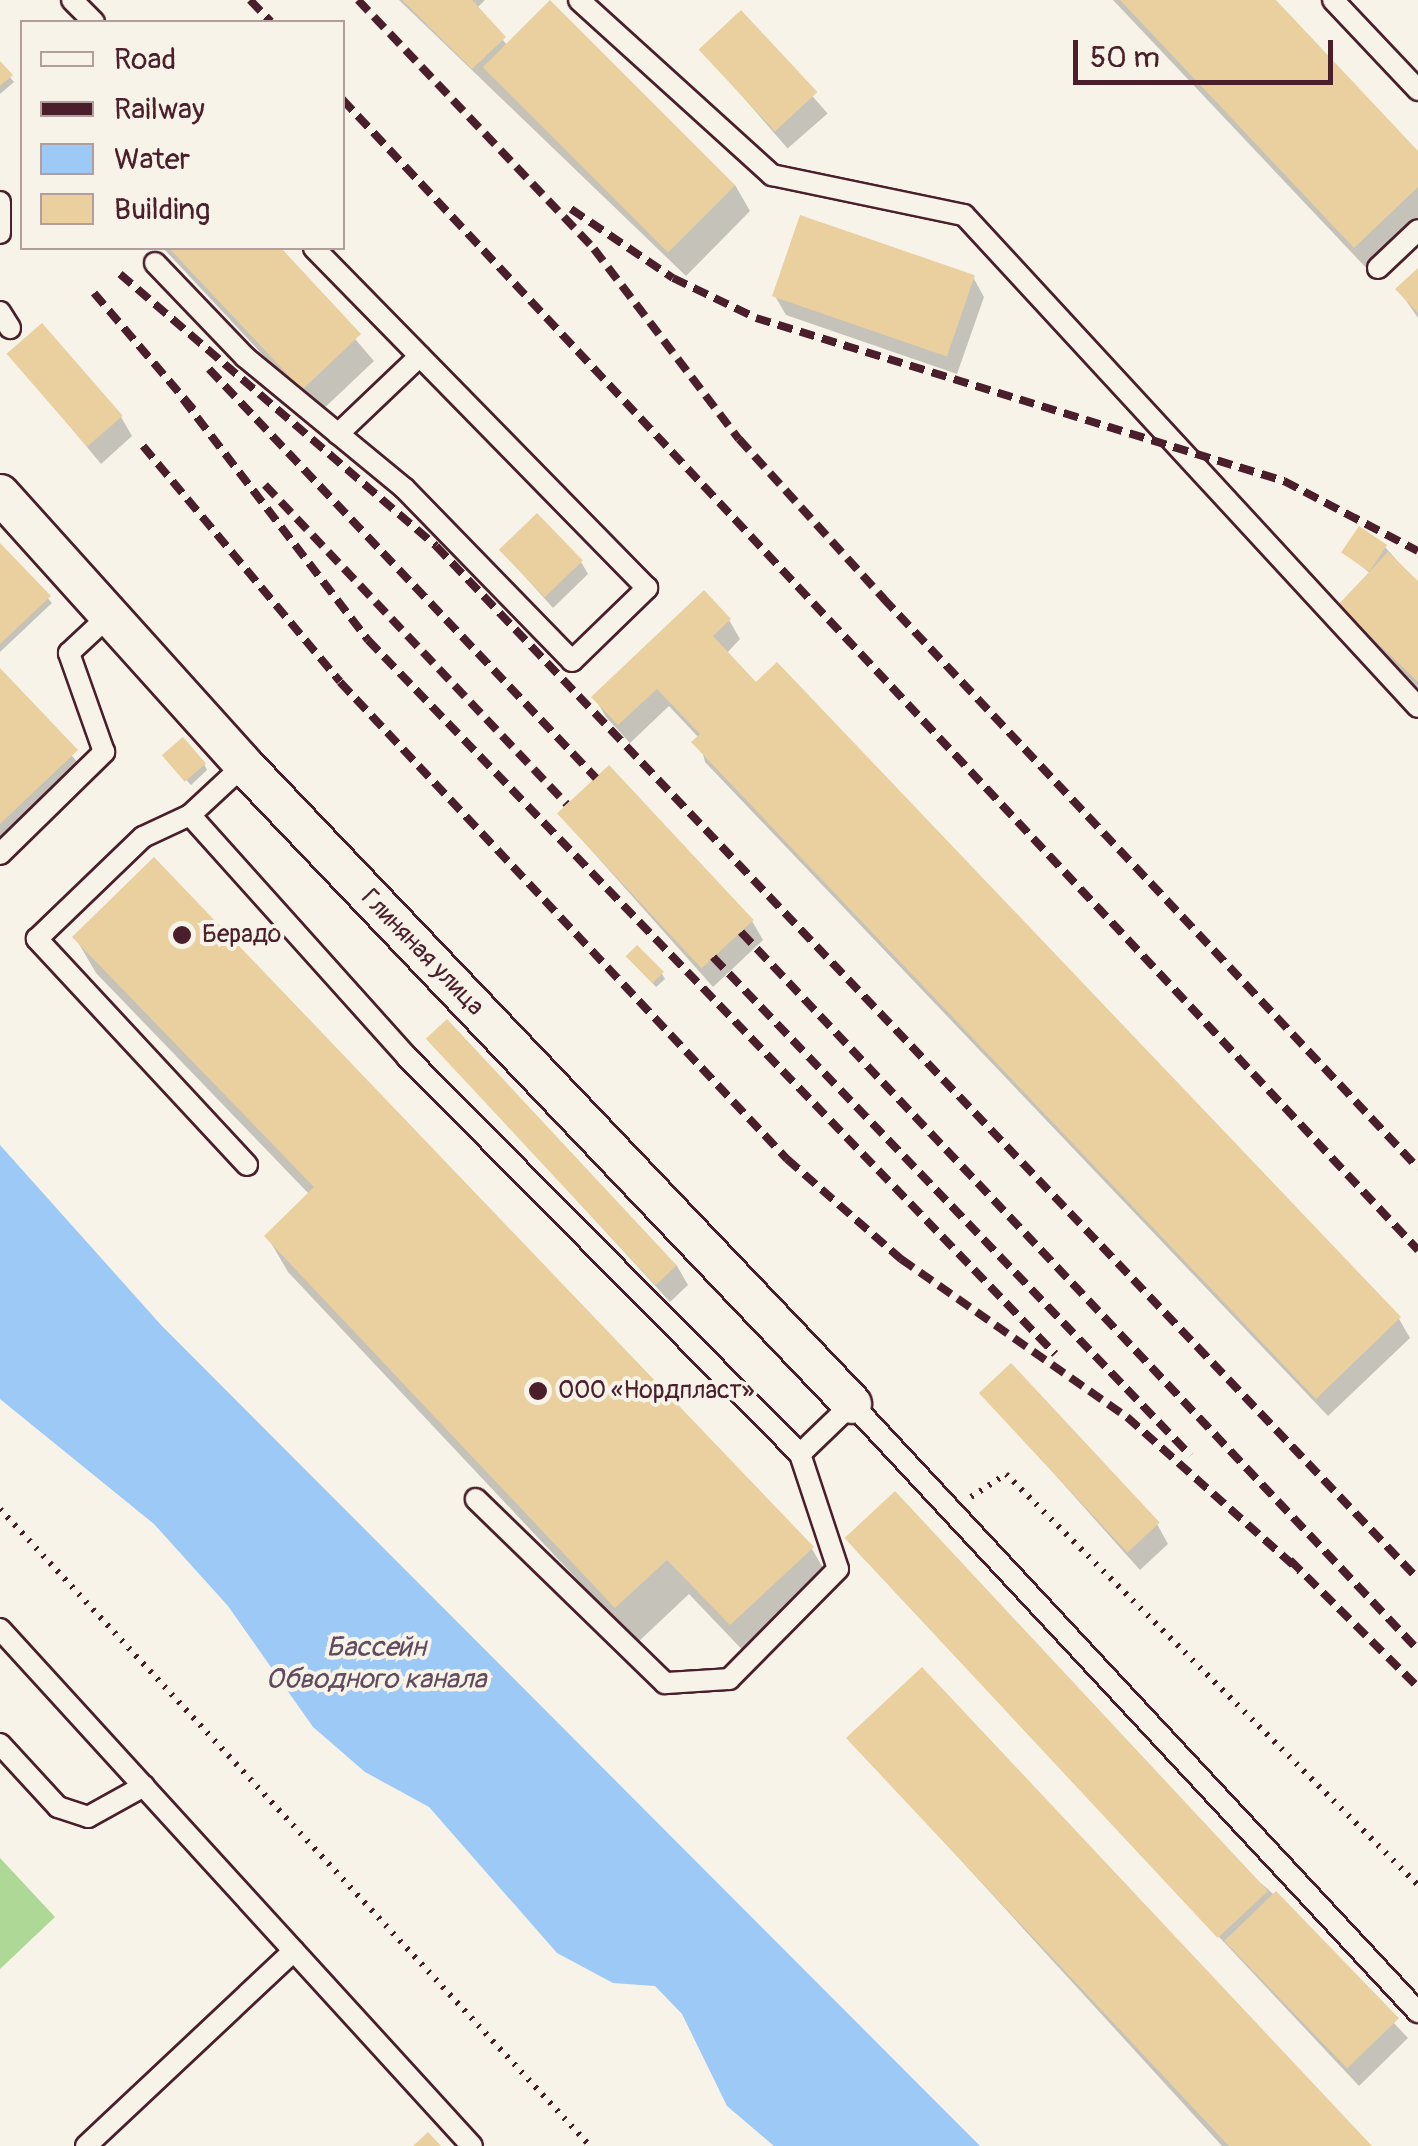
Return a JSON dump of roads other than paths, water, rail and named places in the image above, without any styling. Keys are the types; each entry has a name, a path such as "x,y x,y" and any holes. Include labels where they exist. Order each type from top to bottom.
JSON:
{"street":[{"name":"Глиняная улица","path":"0,494 113,612 244,765 852,1404"}],"lane":[{"path":"72,0 92,20"},
{"path":"580,0 772,174 964,215 1418,707"},
{"path":"1332,0 1418,89"},
{"path":"0,202 0,233"},
{"path":"1378,268 1418,230"},
{"path":"155,263 245,358 404,488 572,662 646,588 316,250"},
{"path":"338,434 420,356"},
{"path":"0,854 104,752 69,653 113,612"},
{"path":"244,765 190,815 144,838 37,939 247,1165"},
{"path":"190,815 432,1084 800,1454 838,1569 729,1680 697,1687 665,1684 636,1663 476,1499"},
{"path":"800,1454 852,1404 1418,2012"},
{"path":"0,1629 472,2146"},
{"path":"0,1744 58,1807 88,1818 144,1786"},
{"path":"86,2146 294,1951"}],"water":[{"name":"Бассейн Обводного канала","path":"0,1145 161,1325 980,2146 774,2146 727,2106 682,2014 655,1986 613,1983 557,1953 429,1807 365,1772 313,1727 228,1606 154,1524 0,1399"}],"railway":[{"path":"250,0 269,20"},
{"path":"358,0 594,249 739,439 883,598 1418,1168"},
{"path":"345,102 1418,1250"},
{"path":"571,209 673,278 756,318 1284,481 1418,551"},
{"path":"120,274 436,546 1418,1579"},
{"path":"94,293 193,409"},
{"path":"209,369 596,778"},
{"path":"183,399 368,640 1055,1354"},
{"path":"143,446 340,682 787,1159 901,1259 1127,1417 1300,1571"},
{"path":"265,485 567,804"},
{"path":"741,932 1418,1650"},
{"path":"713,957 1190,1455"},
{"path":"1290,1560 1418,1687"}],"place":[{"name":"Берадо","path":"182,935"},
{"name":"ООО «Нордпласт»","path":"538,1391"}]}
